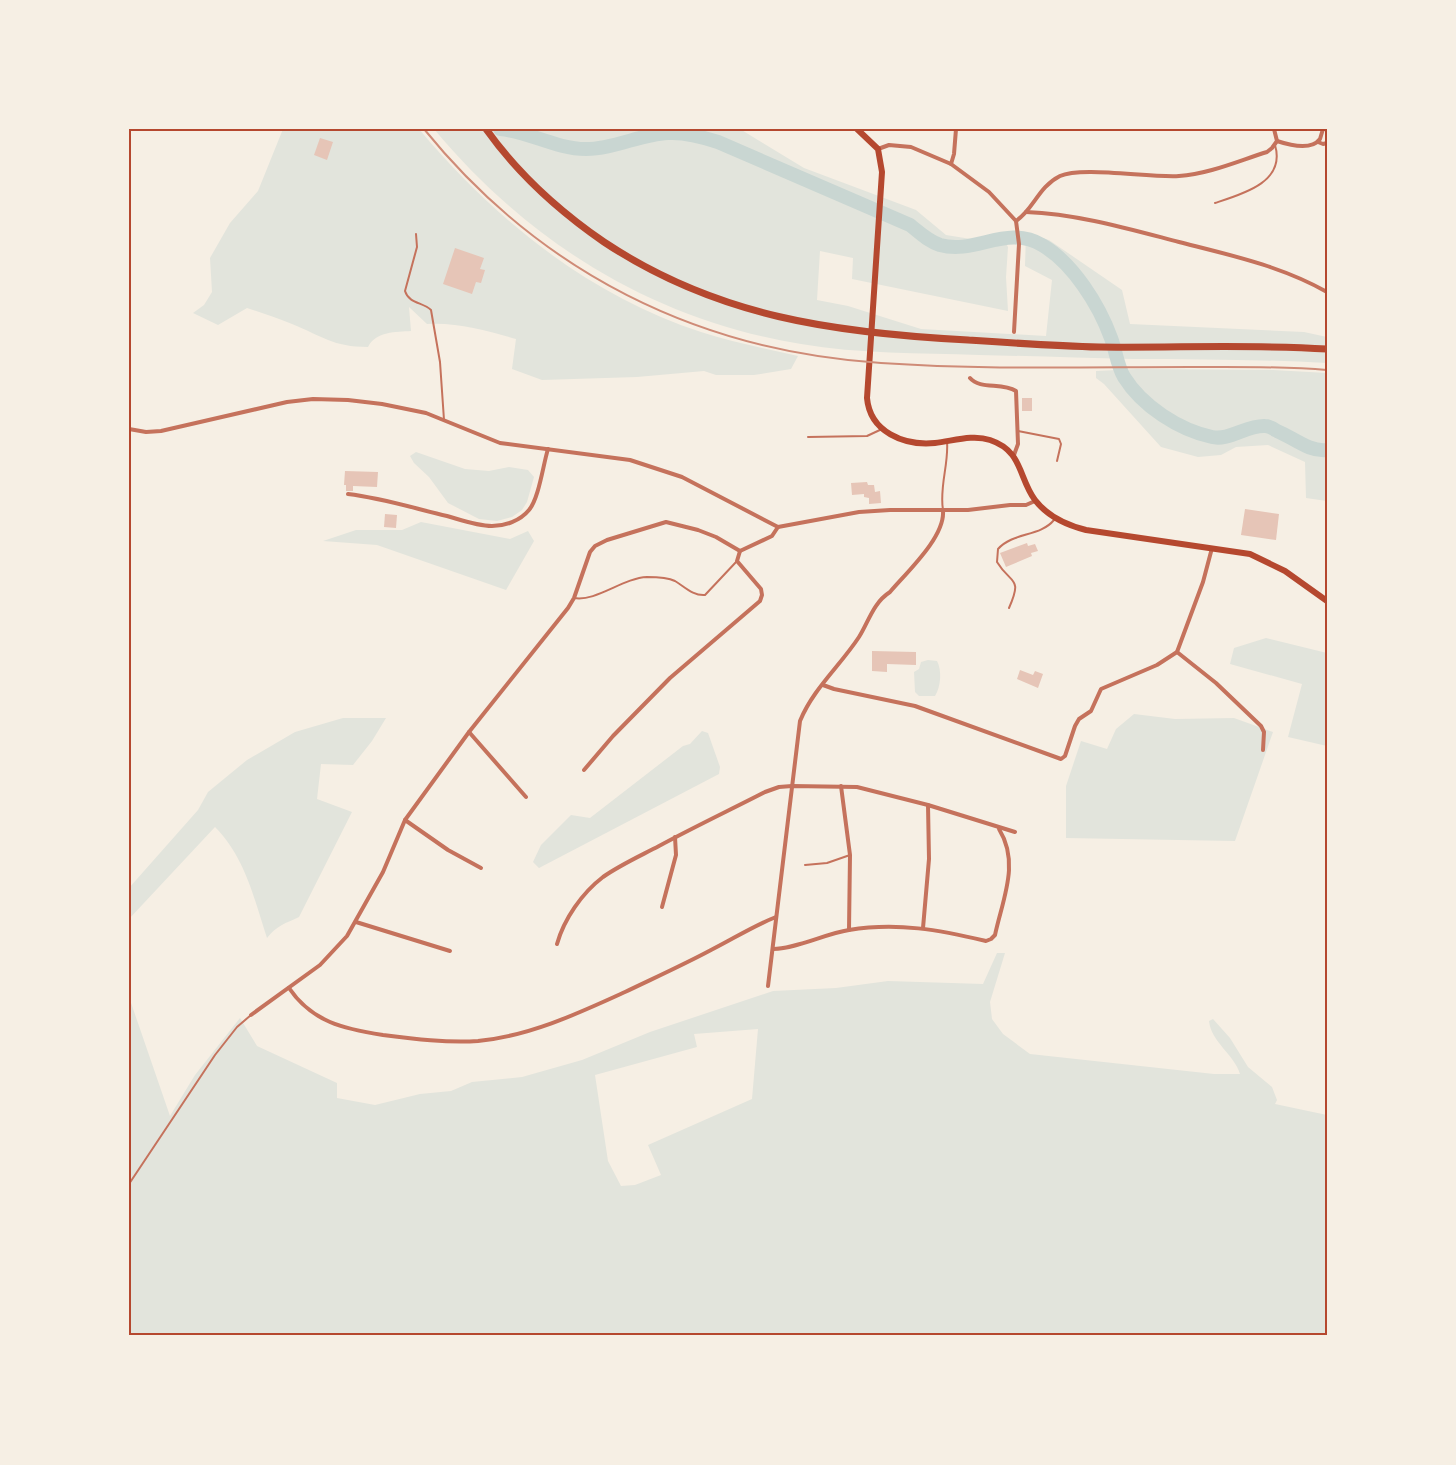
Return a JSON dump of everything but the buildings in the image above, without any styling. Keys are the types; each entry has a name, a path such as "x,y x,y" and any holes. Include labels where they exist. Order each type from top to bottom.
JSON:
{"highway":[{"path":"486,129 534,185 586,230 651,270 726,303 760,313 859,332 922,338 1099,347 1277,346 1327,350"}],"main road":[{"path":"857,129 878,149 882,172 868,405 873,419 882,429 890,436 903,440 932,443 974,438 997,442 1014,455 1035,501 1056,518 1086,530 1243,552 1286,571 1327,601"}],"street":[{"path":"951,164 956,129"},
{"path":"1274,129 1276,142"},
{"path":"1318,142 1323,129"},
{"path":"1016,221 1026,212 1041,190 1061,175 1082,172 1180,176 1200,173 1267,152 1276,142"},
{"path":"1276,142 1300,146 1318,142 1327,143"},
{"path":"878,149 893,145 911,147 951,164 989,192 1016,221 1019,244 1014,332"},
{"path":"1026,212 1074,217 1257,262 1288,273 1327,292"},
{"path":"970,378 978,384 1003,386 1016,391 1018,444 1014,455"},
{"path":"129,429 146,432 161,431 286,402 313,399 382,404 426,413 497,442 646,464 712,491 778,527 859,512 943,511 1026,505 1035,501"},
{"path":"348,494 384,499 477,524 492,526 507,524 519,519 528,512 533,504 548,449"},
{"path":"768,986 800,721 811,699 859,636 881,598 890,592 934,540 941,528 943,511"},
{"path":"251,1015 290,988 329,956 347,936 383,872 405,820 469,732 568,608 574,598 590,552 595,546 660,522 676,523 699,530 740,551"},
{"path":"584,770 613,736 670,678 760,602 761,589 737,561 740,551 772,536 778,527"},
{"path":"823,685 915,706 1061,759 1065,756 1075,726 1079,719 1091,711 1101,689 1157,665 1177,652 1203,582 1212,547"},
{"path":"1177,652 1216,683 1262,726 1263,750"},
{"path":"469,732 526,797"},
{"path":"841,786 850,855 849,930"},
{"path":"557,944 560,933 572,912 585,894 603,878 675,837 779,787 841,786 881,792 1015,832"},
{"path":"923,928 928,870 928,805"},
{"path":"405,820 448,850 481,868"},
{"path":"774,949 849,930 899,926 923,928 986,941 991,939 995,934 1010,870 1007,842 999,827"},
{"path":"662,907 676,855 675,837"},
{"path":"290,988 304,1008 318,1017 341,1026 411,1038 478,1041 505,1037 541,1027 578,1013 657,977 776,917"},
{"path":"356,922 450,951"}],"lane":[{"path":"1215,203 1252,190 1264,182 1276,165 1276,142"},
{"path":"416,234 417,247 405,291 411,300 431,310 440,362 444,420"},
{"path":"808,437 867,436 882,429"},
{"path":"1018,431 1059,439 1061,444 1057,461"},
{"path":"943,511 942,496 948,453 947,441"},
{"path":"1009,608 1016,587 1014,581 997,562 998,549 1010,539 1045,527 1056,518"},
{"path":"574,598 586,598 623,583 648,577 669,578 688,590 705,595 737,561"},
{"path":"805,866 827,863 850,855"},
{"path":"129,1184 178,1113 214,1055 237,1027 251,1015"}],"shaded area":[{"path":"283,129 419,129 448,162 511,223 582,275 620,297 701,332 798,356 791,369 754,375 716,375 704,371 637,377 542,380 512,369 516,339 461,326 427,324 409,307 411,331 381,335 368,347 336,343 247,308 218,325 193,313 204,305 212,292 210,258 230,223 258,191"},
{"path":"434,129 573,131 740,129 804,168 916,210 946,235 977,240 997,234 1008,247 1006,277 1008,311 852,279 853,258 820,251 817,300 848,306 921,329 1046,336 1052,280 1025,266 1026,233 1049,240 1122,290 1130,324 1304,332 1327,337 1327,363 867,351 801,344 747,333 695,316 645,295 598,270 553,241 471,170"},
{"path":"1273,370 1327,373 1327,501 1306,498 1305,462 1268,445 1236,447 1221,455 1198,457 1161,447 1096,378 1096,371"},
{"path":"416,452 465,469 489,471 509,467 528,470 534,477 527,502 522,510 512,517 497,521 479,519 448,503 429,477 414,463 410,456"},
{"path":"421,522 510,539 528,531 534,541 506,590 377,545 323,541 356,530 402,530"},
{"path":"1266,638 1327,653 1327,746 1288,737 1302,684 1230,664 1234,648"},
{"path":"937,661 939,665 939,688 935,696 919,696 915,692 914,672 919,669 921,662"},
{"path":"1134,714 1175,719 1234,718 1273,732 1235,841 1066,838 1066,786 1081,741 1107,749 1116,729"},
{"path":"343,718 386,718 353,765 321,764 317,799 352,812 299,917 278,928 267,938 253,893 241,865 234,851 215,827 129,919 129,888 198,810 208,792 247,760 295,732"},
{"path":"702,731 708,733 720,767 719,774 539,868 533,862 541,845 571,815 590,818 683,746 690,744"},
{"path":"997,953 1005,953 990,1002 992,1019 1003,1034 1030,1054 1214,1074 1240,1074 1233,1060 1214,1035 1209,1021 1213,1019 1230,1038 1248,1067 1272,1087 1277,1100 1275,1104 1327,1115 1327,1336 129,1336 129,997 170,1116 195,1075 240,1018 257,1046 337,1083 337,1098 375,1105 420,1094 451,1091 472,1082 522,1077 582,1060 650,1032 773,991 836,988 888,981 983,984","holes":["758,1029 752,1099 648,1145 661,1175 635,1185 621,1186 608,1161 595,1075 697,1047 694,1034"]}],"waterway":[{"path":"500,129 564,146 586,149 607,147 658,134 694,135 718,142 910,225 940,245 953,247 1004,238 1029,239 1042,245 1064,262 1084,286 1106,325 1124,377 1141,398 1162,415 1187,429 1212,437 1225,437 1258,426 1267,426 1308,447 1327,450"}],"railway":[{"path":"424,129 469,180 518,224 571,263 627,295 686,321 748,341 813,355 881,363 958,367 1259,367 1327,370"}]}
